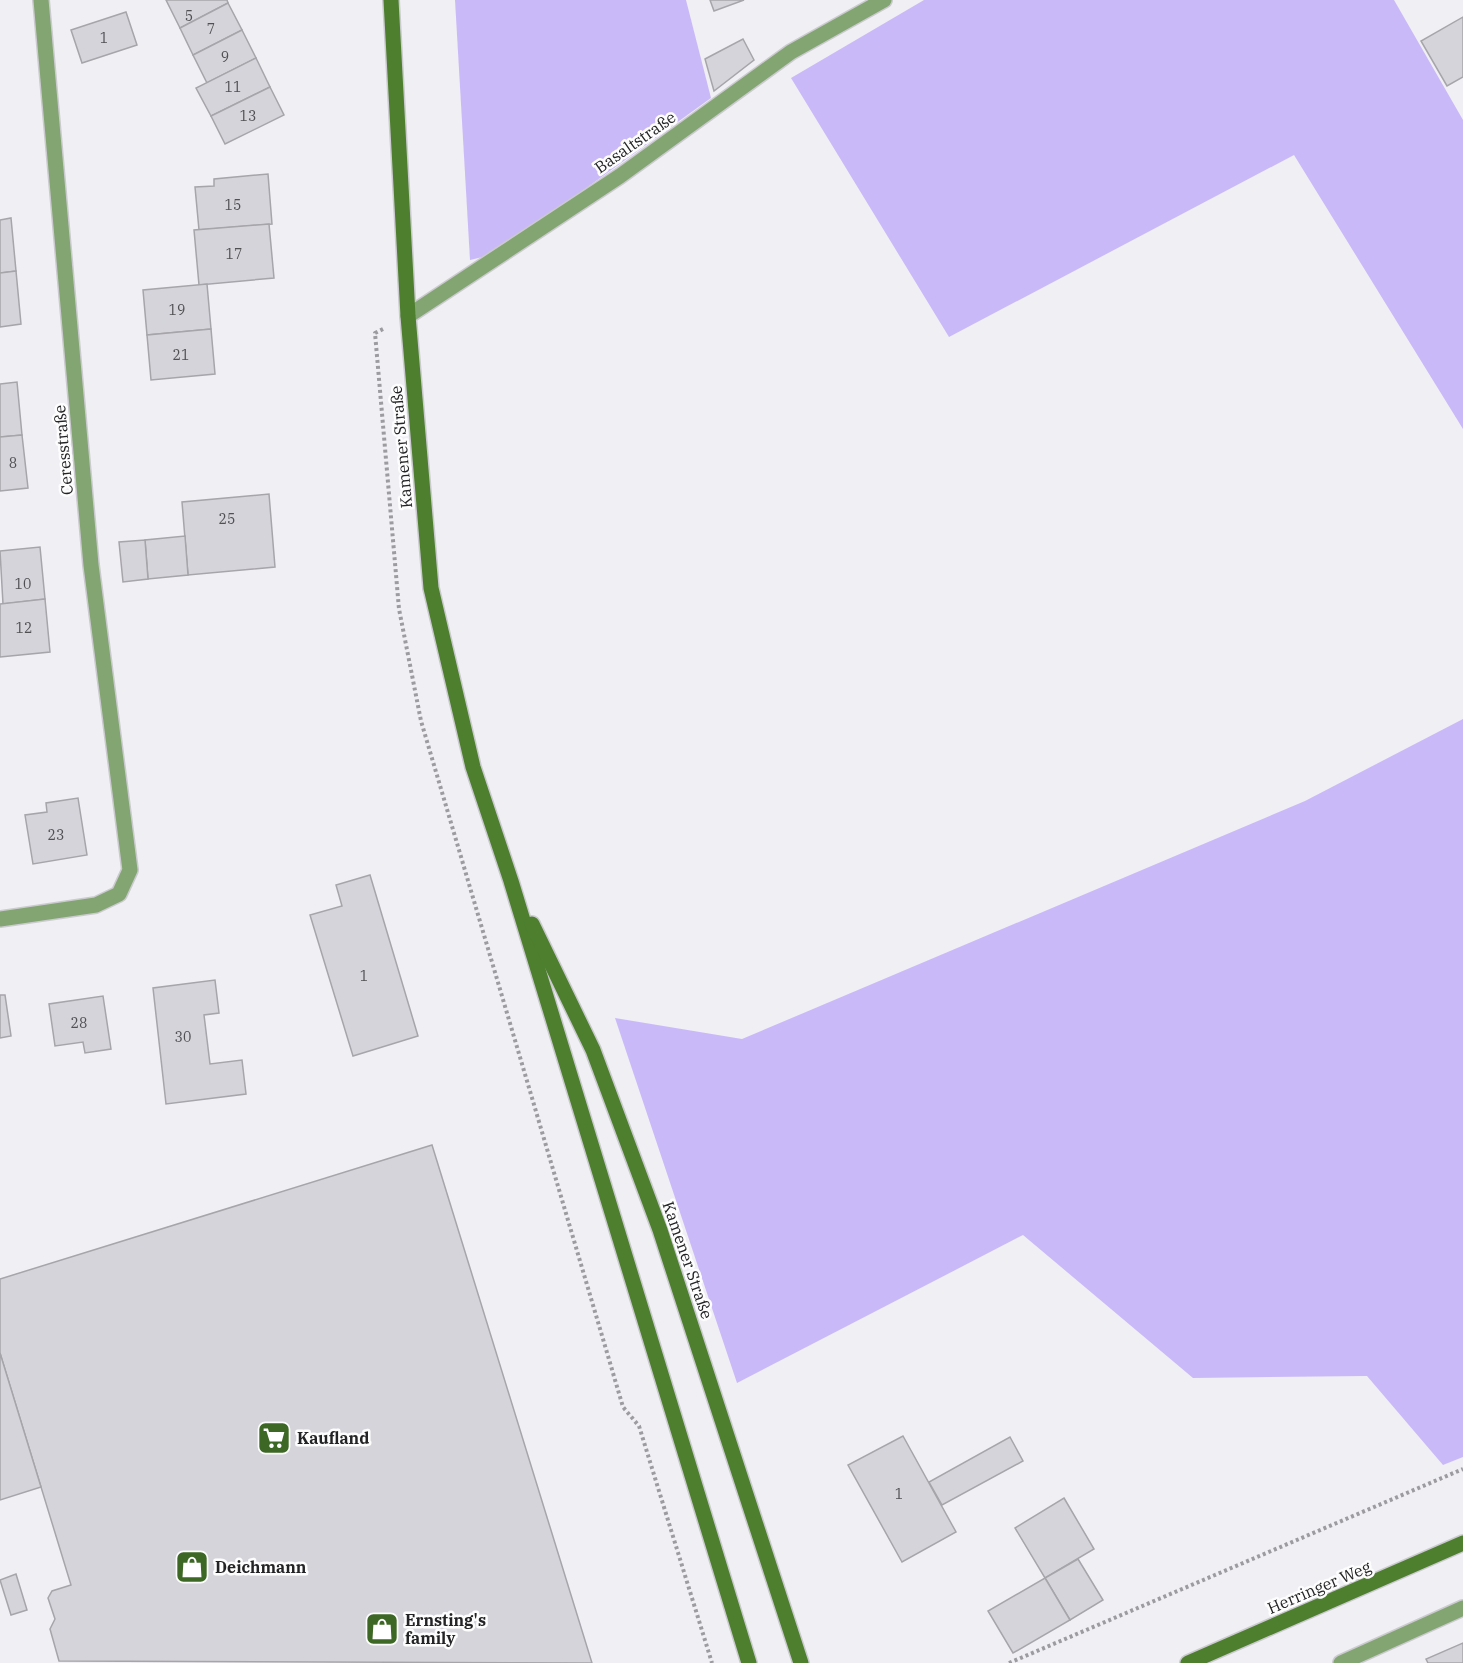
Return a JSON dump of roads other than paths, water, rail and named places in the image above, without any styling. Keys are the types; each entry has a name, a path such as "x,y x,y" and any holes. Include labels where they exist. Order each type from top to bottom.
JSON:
{"main road":[{"name":"Kamener Straße","path":"391,0 408,316 431,588 472,767 511,881 749,1663"},
{"name":"Kamener Straße","path":"511,881 597,1061 660,1230 801,1663"},
{"name":"Herringer Weg","path":"1188,1663 1463,1544"}],"street":[{"name":"Ceresstraße","path":"0,919 96,905 119,894 130,870 91,565 41,0"},
{"name":"Basaltstraße","path":"408,316 620,176 791,52 884,0"},
{"path":"1341,1663 1463,1608"}],"place":[{"name":"Kaufland","path":"274,1438"},
{"name":"Deichmann","path":"192,1567"},
{"name":"Ernsting's family","path":"382,1629"}]}
